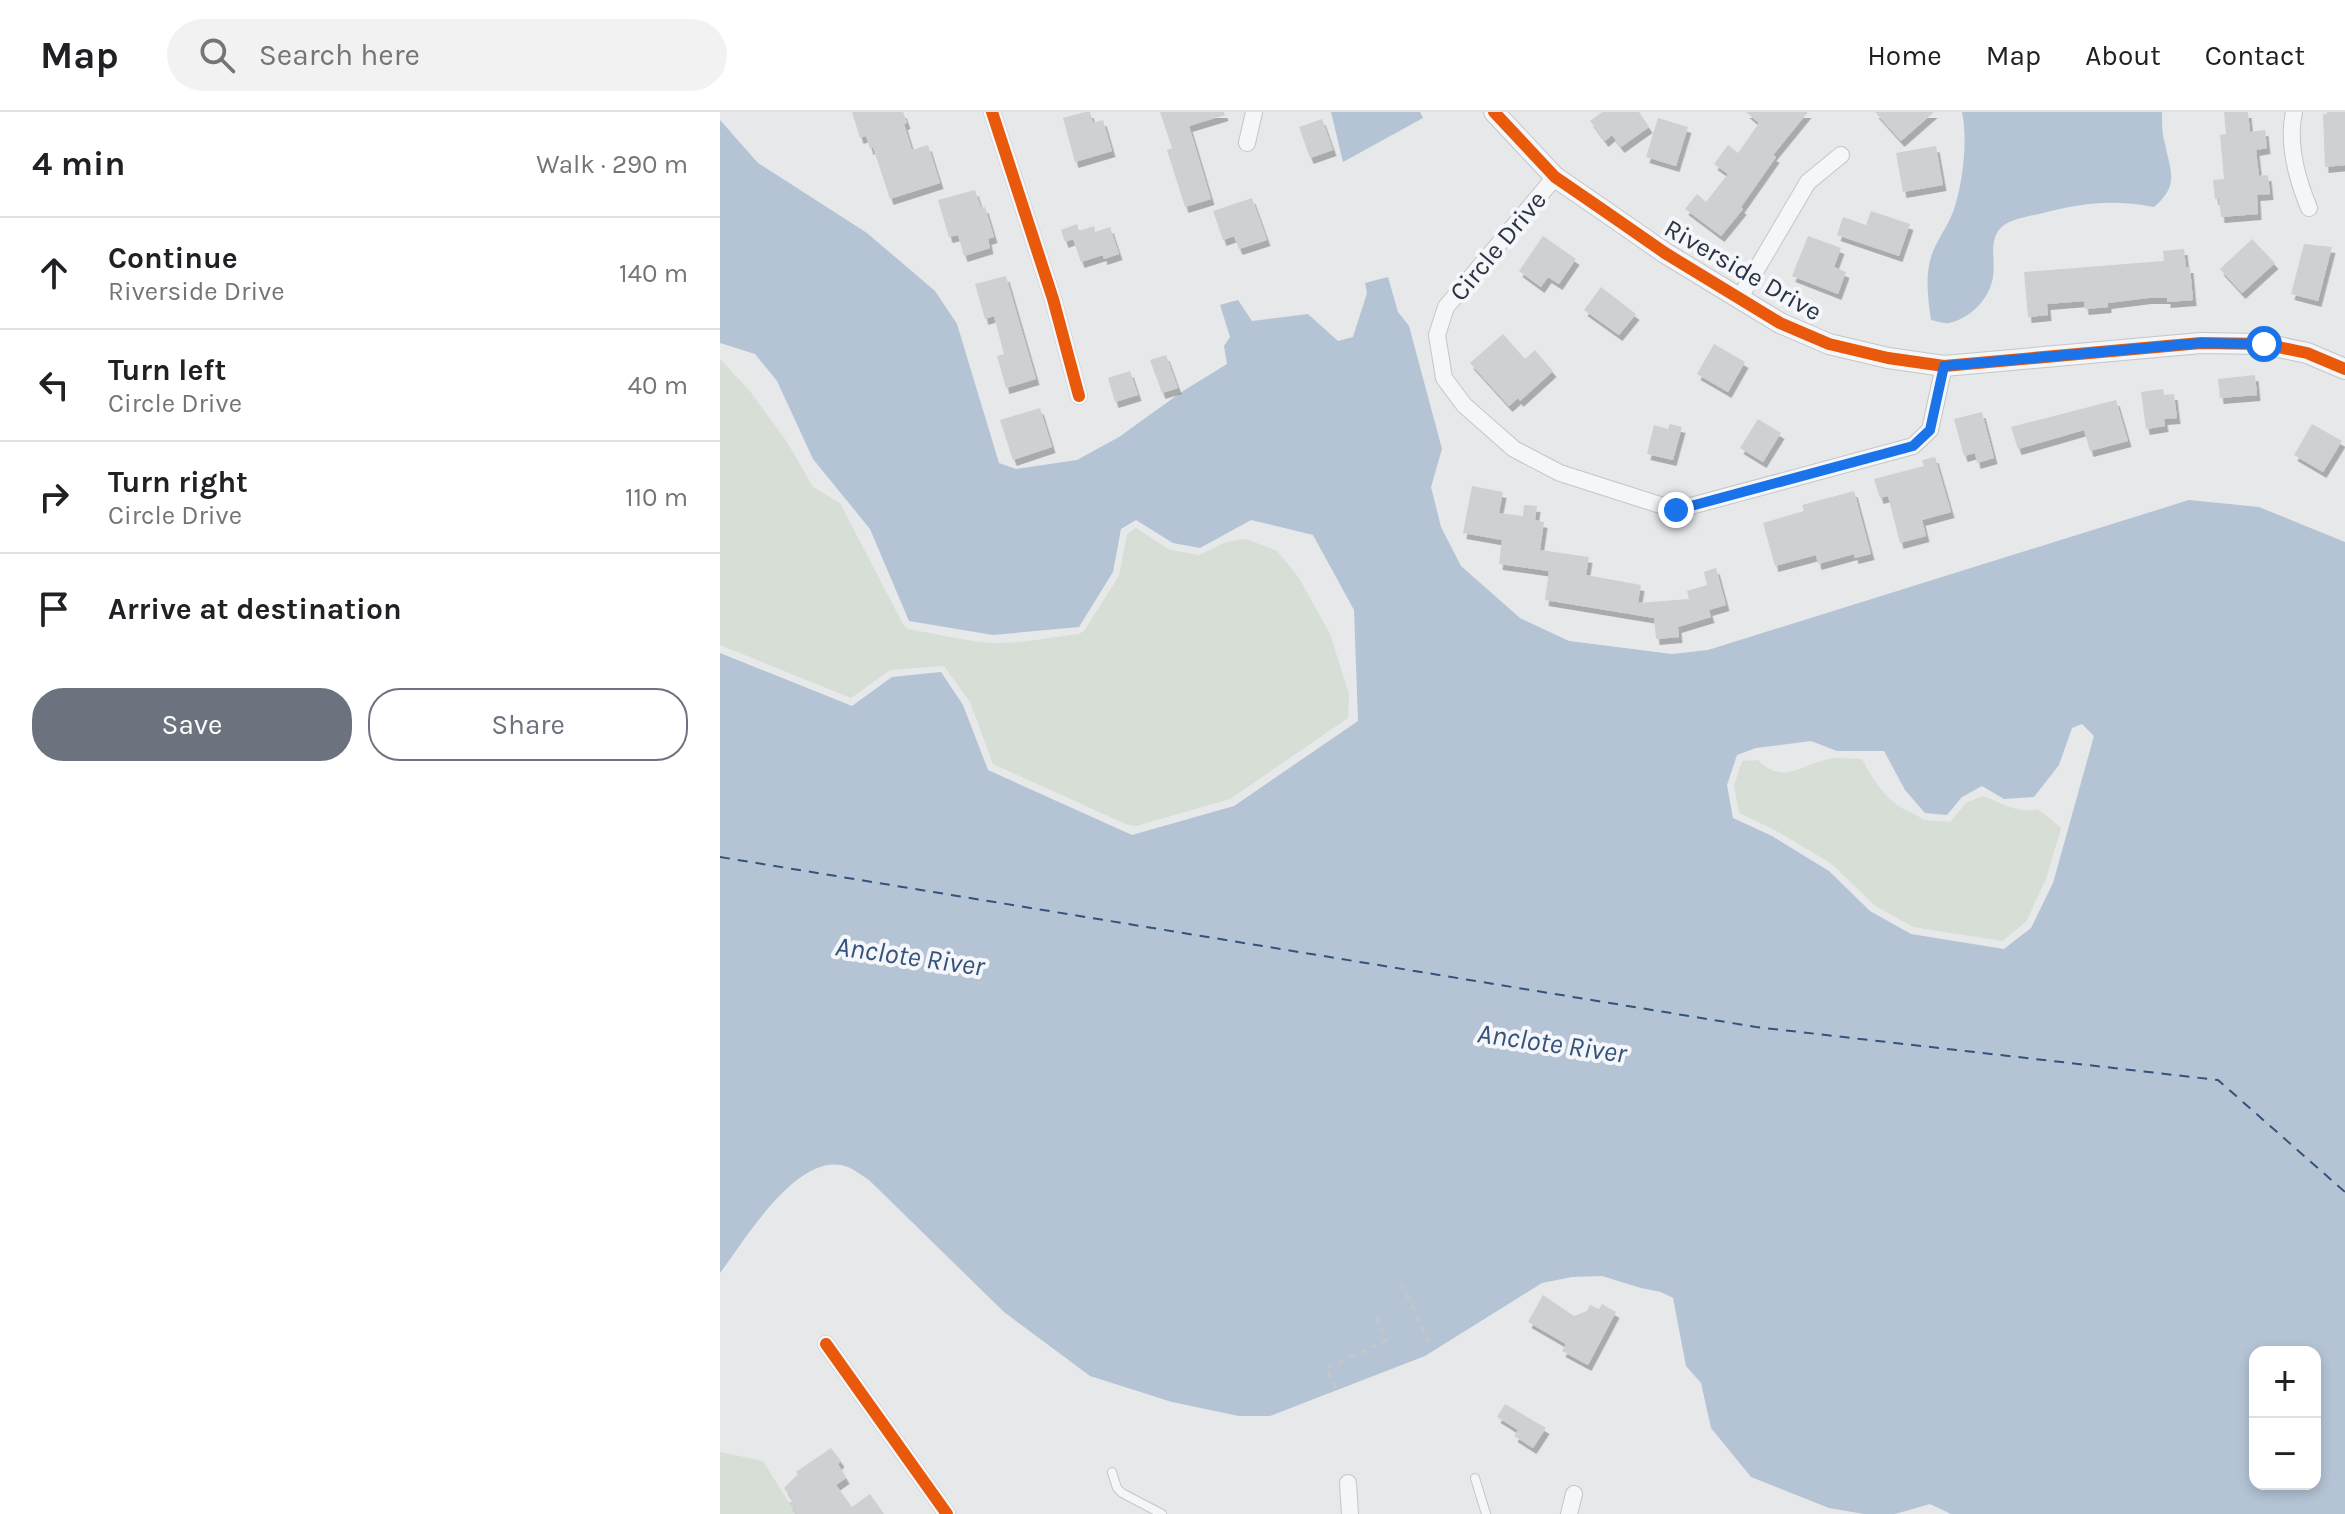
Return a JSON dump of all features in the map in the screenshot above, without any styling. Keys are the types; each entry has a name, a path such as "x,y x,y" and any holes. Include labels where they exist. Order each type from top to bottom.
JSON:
{"street":[{"path":"992,112 1053,299 1079,396"},
{"path":"1247,143 1254,112"},
{"name":"Riverside Drive","path":"1494,112 1555,177 1665,253 1739,299 1780,323 1829,344 1888,358 1944,366 2201,343 2264,344 2307,353 2345,369"},
{"path":"2294,112 2292,122 2297,177 2309,208"},
{"path":"1739,299 1808,182 1841,155"},
{"name":"Circle Drive","path":"1555,177 1446,307 1437,335 1437,347 1444,378 1464,405 1514,449 1560,473 1676,510 1913,446 1930,430 1944,366"},
{"path":"826,1344 947,1514"},
{"path":"1348,1483 1350,1514"},
{"path":"1569,1514 1574,1494"}],"lane":[{"path":"1112,1472 1122,1493 1162,1514"},
{"path":"1475,1478 1486,1514"}],"path":[{"path":"1401,1283 1431,1345"},
{"path":"1336,1388 1326,1368 1386,1341 1375,1314"}],"shaded area":[{"path":"720,359 749,390 787,442 813,487 840,503 908,629 993,643 1079,634 1084,631 1119,576 1127,534 1136,528 1170,550 1199,555 1226,542 1246,539 1277,551 1299,578 1330,634 1349,694 1348,718 1230,799 1136,826 993,764 970,702 944,666 890,670 851,698 720,645"},
{"path":"1834,758 1862,759 1888,797 1923,820 1950,822 1966,803 1982,796 2017,809 2038,809 2061,828 2046,879 2026,922 2002,941 1913,927 1874,905 1832,864 1775,830 1739,813 1734,786 1742,761 1758,760 1777,772 1786,772"},
{"path":"720,1452 763,1461 796,1514 720,1514"}],"water":[{"path":"1331,112 1420,112 1423,118 1343,162"},
{"path":"1962,112 2162,112 2163,136 2171,171 2170,185 2154,207 2096,203 2054,210 2004,225 1996,236 1993,277 1983,300 1957,321 1931,320 1929,265 1953,212 1959,189 1964,162"},
{"name":"Anclote River","path":"720,120 758,163 867,233 935,291 957,324 999,463 1016,469 1077,460 1119,437 1227,364 1224,346 1230,337 1220,305 1238,300 1252,321 1308,314 1338,341 1353,337 1367,293 1365,283 1388,277 1398,312 1409,326 1442,449 1431,487 1441,527 1461,566 1520,618 1569,641 1672,654 1708,650 2189,500 2259,507 2345,542 2345,1514 1951,1514 1930,1504 1895,1514 1864,1514 1829,1508 1751,1477 1711,1428 1701,1383 1686,1366 1673,1298 1602,1276 1572,1277 1542,1283 1425,1356 1270,1416 1239,1416 1172,1402 1090,1376 1004,1312 869,1180 848,1167 829,1165 811,1171 793,1183 775,1200 720,1273 720,653 852,706 892,677 941,672 963,705 988,770 1132,835 1234,806 1358,721 1354,610 1313,535 1251,520 1200,548 1173,543 1136,520 1121,529 1113,572 1079,627 993,635 909,621 870,529 813,459 777,381 755,354 720,343","holes":["2082,724 2094,736 2053,883 2031,928 2004,949 1911,934 1870,911 1829,871 1772,836 1733,818 1727,785 1737,755 1756,748 1811,741 1837,751 1884,751 1905,790 1925,813 1947,815 1962,797 1982,786 2004,799 2034,797 2059,765 2072,728"]}],"building":[{"path":"852,112 903,112 912,150 928,145 940,183 890,199 873,147 870,149 866,136 860,138"},
{"path":"1090,112 1093,123 1103,120 1112,151 1075,162 1063,118"},
{"path":"1160,112 1224,112 1225,115 1189,126 1211,199 1185,207 1167,150 1172,148"},
{"path":"1602,112 1639,112 1649,127 1621,147 1612,135 1605,141 1590,121"},
{"path":"1746,112 1808,112 1773,155 1776,157 1741,207 1743,209 1721,236 1685,209 1697,194 1706,202 1728,174 1714,164 1728,145 1738,153 1759,123"},
{"path":"1875,112 1934,112 1901,141"},
{"path":"2224,112 2248,112 2250,132 2265,130 2267,148 2256,150 2259,176 2268,175 2270,194 2257,195 2258,214 2221,217 2219,199 2215,199 2213,180 2224,179 2220,135 2226,134"},
{"path":"2345,112 2345,165 2325,167 2323,114"},
{"path":"1658,118 1688,127 1676,166 1646,157"},
{"path":"1322,119 1333,150 1310,158 1299,127"},
{"path":"1936,146 1943,185 1903,192 1896,153"},
{"path":"975,190 981,208 985,207 994,237 988,239 990,248 964,256 958,235 949,237 938,200"},
{"path":"1252,198 1267,240 1239,249 1234,236 1223,240 1213,211"},
{"path":"1871,211 1910,224 1899,256 1837,235 1843,217 1866,225"},
{"path":"1077,224 1079,231 1094,226 1095,232 1110,227 1119,254 1081,262 1073,239 1065,242 1061,230"},
{"path":"1543,236 1576,259 1559,284 1548,277 1541,287 1519,271"},
{"path":"1808,236 1841,248 1834,267 1846,272 1838,294 1792,276"},
{"path":"2252,239 2275,263 2242,293 2220,269"},
{"path":"2304,244 2332,247 2318,301 2291,294"},
{"path":"2184,249 2186,267 2190,267 2193,300 2167,302 2167,298 2148,298 2085,309 2084,301 2047,304 2048,315 2028,317 2024,272 2164,261 2163,251"},
{"path":"1006,276 1036,379 1006,388 997,356 1004,354 994,316 985,319 975,284"},
{"path":"1601,287 1636,314 1619,335 1584,310"},
{"path":"1503,334 1525,359 1535,350 1553,371 1520,401 1518,398 1509,406 1470,363"},
{"path":"1714,344 1745,362 1728,392 1697,374"},
{"path":"1166,355 1178,388 1162,393 1150,360"},
{"path":"1130,371 1138,395 1115,402 1108,378"},
{"path":"2255,375 2257,395 2220,398 2218,379"},
{"path":"2163,389 2164,395 2174,394 2177,418 2164,419 2165,426 2146,429 2141,392"},
{"path":"2116,400 2128,441 2090,451 2084,430 2018,449 2011,427"},
{"path":"1040,408 1052,447 1013,460 1000,420"},
{"path":"1982,412 1994,458 1977,463 1975,453 1964,456 1954,419"},
{"path":"1758,419 1781,433 1763,462 1740,448"},
{"path":"1670,424 1682,427 1673,460 1647,454 1654,425 1668,429"},
{"path":"2312,424 2342,441 2323,472 2294,455"},
{"path":"1935,457 1951,512 1922,520 1926,536 1900,543 1888,496 1880,498 1874,479 1924,466 1922,460"},
{"path":"1472,486 1503,492 1499,513 1523,516 1524,505 1537,506 1535,520 1544,522 1540,550 1589,557 1586,575 1641,585 1638,603 1689,599 1687,591 1707,585 1704,572 1716,568 1726,605 1709,610 1711,617 1678,627 1679,637 1656,639 1654,618 1545,600 1549,571 1499,564 1502,540 1463,533"},
{"path":"1854,491 1871,554 1855,558 1854,554 1818,564 1816,555 1775,566 1763,523 1804,511 1802,505"},
{"path":"1543,1295 1574,1316 1587,1311 1590,1305 1599,1309 1602,1304 1616,1312 1588,1365 1562,1351 1566,1344 1528,1322"},
{"path":"1505,1404 1546,1428 1533,1448 1514,1436 1518,1430 1497,1417"},
{"path":"831,1448 841,1461 838,1464 846,1478 836,1485 852,1507 870,1494 884,1514 797,1514 789,1503 793,1500 784,1488 798,1474 796,1472"}],"ferry route":[{"path":"720,857 1756,1027 2218,1080 2345,1192"}],"cycle path":[{"path":"992,112 1053,299 1079,396"},
{"path":"1494,112 1555,177 1665,253 1780,323 1829,344 1888,358 1944,366 2201,343 2264,344 2307,353 2345,369"},
{"path":"826,1344 947,1514"}],"route":[{"path":"1676,510 1913,446 1930,430 1944,366 2201,343 2264,344"}]}
